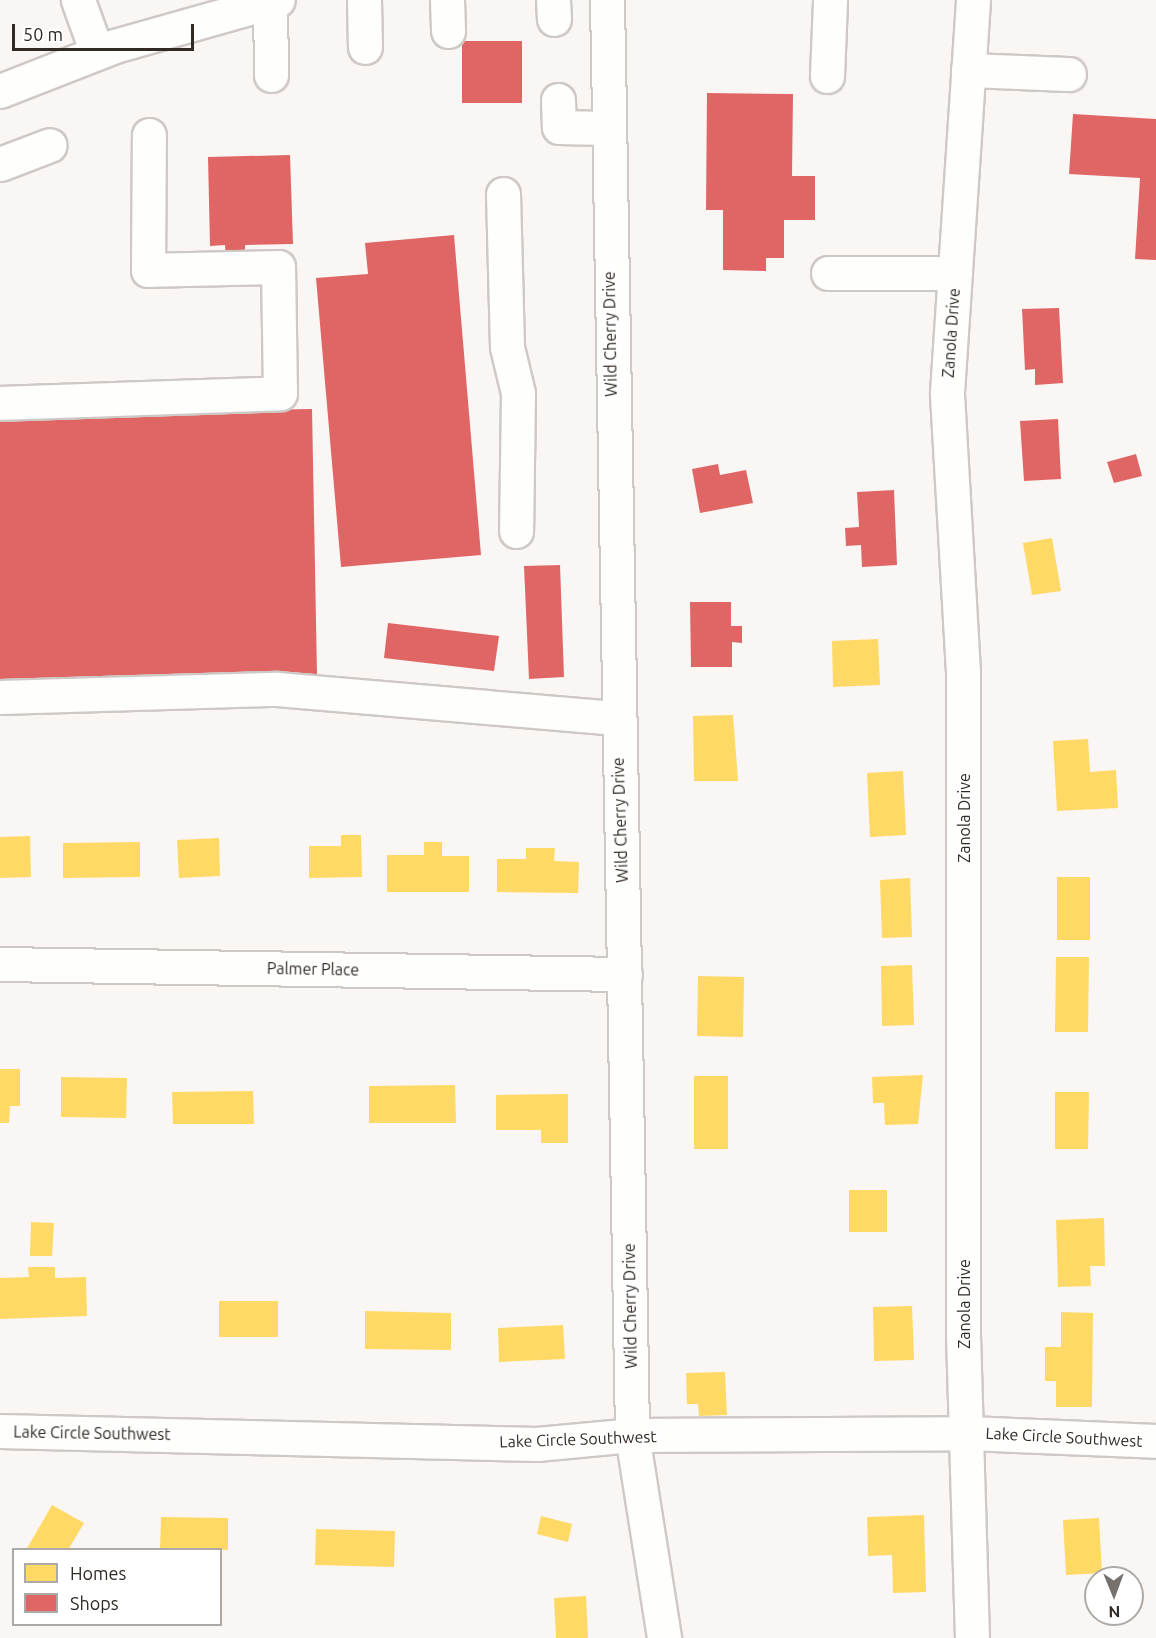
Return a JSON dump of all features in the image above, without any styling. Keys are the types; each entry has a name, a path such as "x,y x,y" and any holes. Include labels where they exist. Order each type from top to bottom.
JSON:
{"street":[{"path":"78,0 97,53"},
{"path":"364,0 365,47"},
{"name":"Wild Cherry Drive","path":"607,0 607,128 596,193 625,974 632,1435 664,1638"},
{"path":"827,76 830,0"},
{"name":"Zanola Drive","path":"972,1638 968,1433 963,672 947,392 973,0"},
{"path":"0,91 97,53 274,1 271,75"},
{"path":"968,70 1069,74"},
{"path":"559,114 607,128"},
{"path":"0,403 280,393 278,267 148,270 149,135"},
{"path":"0,164 50,145"},
{"path":"503,194 507,348 518,393 516,531"},
{"path":"828,273 955,273"},
{"path":"0,697 277,689 617,718"},
{"name":"Palmer Place","path":"0,964 625,974"},
{"name":"Lake Circle Southwest","path":"0,1431 537,1444 632,1435 968,1433 1156,1441"}],"building: Homes":[{"path":"1052,538 1061,591 1032,595 1023,543"},
{"path":"878,639 880,685 833,687 832,641"},
{"path":"733,715 738,781 694,781 693,716"},
{"path":"1088,739 1090,772 1116,770 1118,808 1057,811 1053,741"},
{"path":"903,771 906,835 870,837 867,773"},
{"path":"341,835 361,835 362,877 309,878 309,846 341,846"},
{"path":"30,836 31,877 0,878 0,837"},
{"path":"219,838 220,876 179,878 177,840"},
{"path":"140,842 140,877 63,878 63,843"},
{"path":"424,842 442,842 442,856 469,856 469,892 387,892 387,855 424,855"},
{"path":"526,848 555,848 554,861 579,862 578,893 497,892 497,859 526,859"},
{"path":"1057,877 1090,877 1090,940 1057,940"},
{"path":"910,878 912,937 882,938 880,880"},
{"path":"1056,957 1089,957 1088,1032 1055,1032"},
{"path":"912,965 914,1025 882,1026 881,966"},
{"path":"698,976 744,977 743,1037 697,1036"},
{"path":"0,1069 20,1069 20,1106 10,1106 9,1123 0,1123"},
{"path":"923,1075 918,1124 885,1125 884,1103 873,1103 872,1077"},
{"path":"694,1076 728,1076 728,1149 694,1149"},
{"path":"61,1077 127,1078 126,1118 61,1117"},
{"path":"455,1085 456,1123 369,1123 369,1086"},
{"path":"253,1091 254,1124 173,1124 172,1092"},
{"path":"1055,1092 1089,1092 1088,1149 1055,1149"},
{"path":"568,1094 568,1143 541,1143 541,1130 496,1130 496,1095"},
{"path":"849,1190 887,1190 887,1232 849,1232"},
{"path":"1104,1218 1105,1266 1090,1266 1091,1286 1058,1287 1056,1220"},
{"path":"31,1222 54,1223 52,1256 30,1256"},
{"path":"28,1267 55,1267 55,1278 86,1277 87,1316 0,1319 0,1278 29,1277"},
{"path":"219,1301 278,1301 278,1337 219,1337"},
{"path":"912,1306 914,1360 874,1361 873,1307"},
{"path":"365,1311 451,1313 451,1350 365,1349"},
{"path":"1061,1312 1093,1313 1092,1407 1056,1407 1056,1381 1045,1381 1045,1347 1061,1347"},
{"path":"563,1325 565,1359 499,1362 498,1328"},
{"path":"725,1372 727,1415 699,1416 698,1404 687,1404 686,1373"},
{"path":"52,1505 84,1523 69,1548 27,1548"},
{"path":"924,1515 926,1592 893,1593 892,1555 868,1556 867,1517"},
{"path":"541,1516 572,1524 568,1542 537,1534"},
{"path":"161,1517 228,1518 228,1550 222,1550 222,1548 160,1548"},
{"path":"1099,1518 1102,1566 1084,1566 1084,1574 1066,1575 1063,1520"},
{"path":"316,1529 395,1531 394,1567 315,1565"},
{"path":"586,1596 588,1638 556,1638 554,1598"}],"building: Shops":[{"path":"462,41 522,41 522,103 462,103"},
{"path":"707,93 793,94 792,176 815,176 815,220 784,220 784,258 766,258 766,271 723,270 723,210 706,210"},
{"path":"1073,114 1156,119 1156,260 1135,259 1140,178 1069,174"},
{"path":"290,155 293,244 245,245 245,260 226,261 225,245 210,246 208,157"},
{"path":"454,235 481,555 341,567 316,278 368,274 365,243"},
{"path":"1059,308 1063,383 1035,385 1035,369 1025,370 1022,309"},
{"path":"312,409 317,674 0,679 0,414"},
{"path":"1058,419 1061,479 1024,481 1020,421"},
{"path":"1136,454 1142,476 1114,483 1107,462"},
{"path":"718,464 720,475 746,470 753,503 700,513 692,469"},
{"path":"894,490 897,565 862,567 861,545 846,546 845,528 859,527 857,492"},
{"path":"560,565 564,677 529,679 524,566"},
{"path":"690,602 731,602 731,626 742,626 742,643 732,642 732,667 691,667"},
{"path":"388,623 499,636 494,671 384,658"}]}
